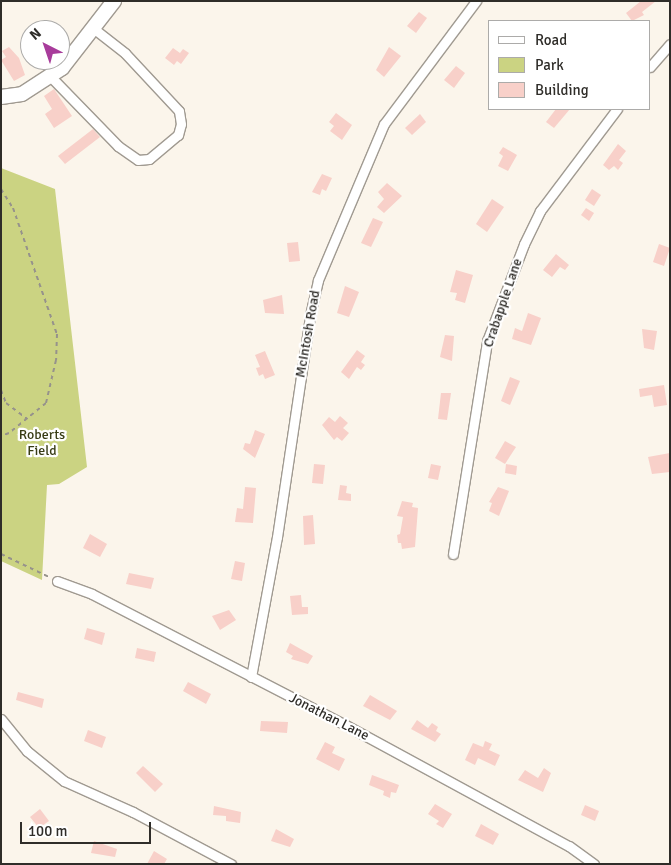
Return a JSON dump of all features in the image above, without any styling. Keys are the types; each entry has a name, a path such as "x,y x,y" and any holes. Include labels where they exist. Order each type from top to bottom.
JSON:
{"main road":[{"path":"1,97 22,94 62,68 114,1"}],"street":[{"name":"McIntosh Road","path":"251,677 277,537 310,315 318,280 384,124 476,1"},
{"path":"50,76 118,146 138,160 149,159 178,135 181,124 178,111 125,53 94,29"},
{"path":"651,66 670,44"},
{"name":"Crabapple Lane","path":"453,554 487,341 524,244 540,211 616,110"},
{"name":"Jonathan Lane","path":"57,581 92,594 251,677 561,841 594,864"},
{"path":"1,718 27,752 64,781 133,812 231,864"}],"path":[{"path":"1,189 16,216 57,334 56,360 46,403 9,433 1,436"},
{"path":"1,390 6,403 27,419"},
{"path":"1,554 57,581"}],"green space":[{"name":"Roberts Field","path":"1,168 55,189 87,467 59,484 47,485 42,580 1,561"}],"building":[{"path":"641,1 656,1 642,12 644,15 634,20 631,20 626,13"},
{"path":"419,12 427,18 416,33 407,26"},
{"path":"9,47 19,58 20,70 23,70 25,75 14,81 1,60 6,57 2,51"},
{"path":"389,47 401,56 384,77 376,70"},
{"path":"173,48 180,53 183,49 189,53 181,64 177,61 174,65 165,58"},
{"path":"456,66 465,73 454,88 444,80"},
{"path":"54,89 72,116 54,128 45,114 52,109 44,96"},
{"path":"555,110 569,110 554,128 546,122"},
{"path":"336,113 352,125 342,140 330,131 334,126 329,122"},
{"path":"420,114 426,122 412,135 405,128"},
{"path":"93,129 100,137 65,164 58,156"},
{"path":"618,144 626,151 619,160 623,163 618,170 614,166 609,170 603,165"},
{"path":"503,147 517,155 508,171 498,166 503,156 499,153"},
{"path":"322,174 332,178 326,191 322,189 320,195 312,192"},
{"path":"387,183 402,196 384,213 377,207 384,199 378,192"},
{"path":"592,189 601,195 594,206 585,200"},
{"path":"492,199 504,207 487,232 476,224"},
{"path":"586,208 594,213 589,221 581,215"},
{"path":"373,218 383,222 371,247 361,243"},
{"path":"298,242 300,261 289,262 287,243"},
{"path":"659,244 670,248 664,266 653,262"},
{"path":"556,254 569,265 565,270 560,267 552,277 543,270"},
{"path":"456,270 473,275 465,303 455,300 457,293 450,292"},
{"path":"345,286 359,292 349,317 337,313"},
{"path":"282,295 284,314 265,313 263,300"},
{"path":"528,313 541,318 531,345 512,339 515,328 522,331"},
{"path":"642,329 657,331 654,350 644,348"},
{"path":"445,335 454,336 452,361 440,357"},
{"path":"357,350 365,356 361,362 365,365 361,370 357,367 349,379 341,372"},
{"path":"265,351 275,375 265,379 263,374 259,376 256,368 260,367 255,355"},
{"path":"510,377 520,381 510,405 501,401"},
{"path":"664,385 667,405 654,407 652,395 640,397 639,389"},
{"path":"441,393 451,393 447,420 438,419"},
{"path":"340,416 348,423 343,428 349,433 342,441 337,437 334,440 322,425 329,417 335,422"},
{"path":"255,430 265,434 255,458 243,449 245,443 250,444"},
{"path":"505,441 516,447 505,464 495,458"},
{"path":"670,453 670,472 652,474 648,457"},
{"path":"314,464 325,465 323,484 312,483"},
{"path":"431,464 441,466 438,480 428,478"},
{"path":"506,464 517,466 516,475 505,473"},
{"path":"340,485 347,486 346,493 351,494 351,501 338,500"},
{"path":"245,487 256,488 253,523 235,522 237,508 243,509"},
{"path":"498,487 509,491 499,516 489,511 492,503 489,502"},
{"path":"402,501 413,503 412,507 418,508 415,547 402,549 401,543 398,543 397,535 400,534 403,517 397,516"},
{"path":"313,515 315,544 304,545 303,516"},
{"path":"90,534 107,544 100,557 83,548"},
{"path":"235,561 245,563 242,581 231,579"},
{"path":"129,573 154,578 151,589 126,584"},
{"path":"301,595 302,607 308,607 308,614 292,615 290,596"},
{"path":"229,610 236,620 220,630 212,616"},
{"path":"87,628 105,633 102,645 84,639"},
{"path":"290,643 313,656 308,664 291,659 293,656 286,652"},
{"path":"137,648 156,652 154,662 135,658"},
{"path":"188,682 211,694 206,704 183,691"},
{"path":"18,692 44,699 42,708 16,700"},
{"path":"370,695 397,711 390,720 363,706"},
{"path":"417,720 428,728 432,723 438,727 436,731 441,734 435,742 411,729"},
{"path":"261,721 288,722 287,733 260,731"},
{"path":"88,730 106,737 102,748 84,741"},
{"path":"485,741 492,744 489,750 500,755 495,766 478,758 475,765 465,760 473,743 483,747"},
{"path":"325,742 335,747 332,753 345,759 339,771 316,759"},
{"path":"143,766 163,784 155,792 136,773"},
{"path":"544,768 551,773 543,792 518,780 525,770 538,778"},
{"path":"372,775 399,785 396,793 391,792 390,798 383,795 384,791 369,785"},
{"path":"435,804 452,814 443,828 436,824 439,821 428,814"},
{"path":"585,805 599,811 595,821 581,815"},
{"path":"214,806 241,812 240,823 226,821 226,816 213,815"},
{"path":"40,809 49,821 39,828 30,817"},
{"path":"481,824 499,834 493,845 475,836"},
{"path":"276,829 294,839 290,847 271,841"},
{"path":"94,841 117,849 115,857 91,853"},
{"path":"154,851 167,859 164,864 147,864"}]}
